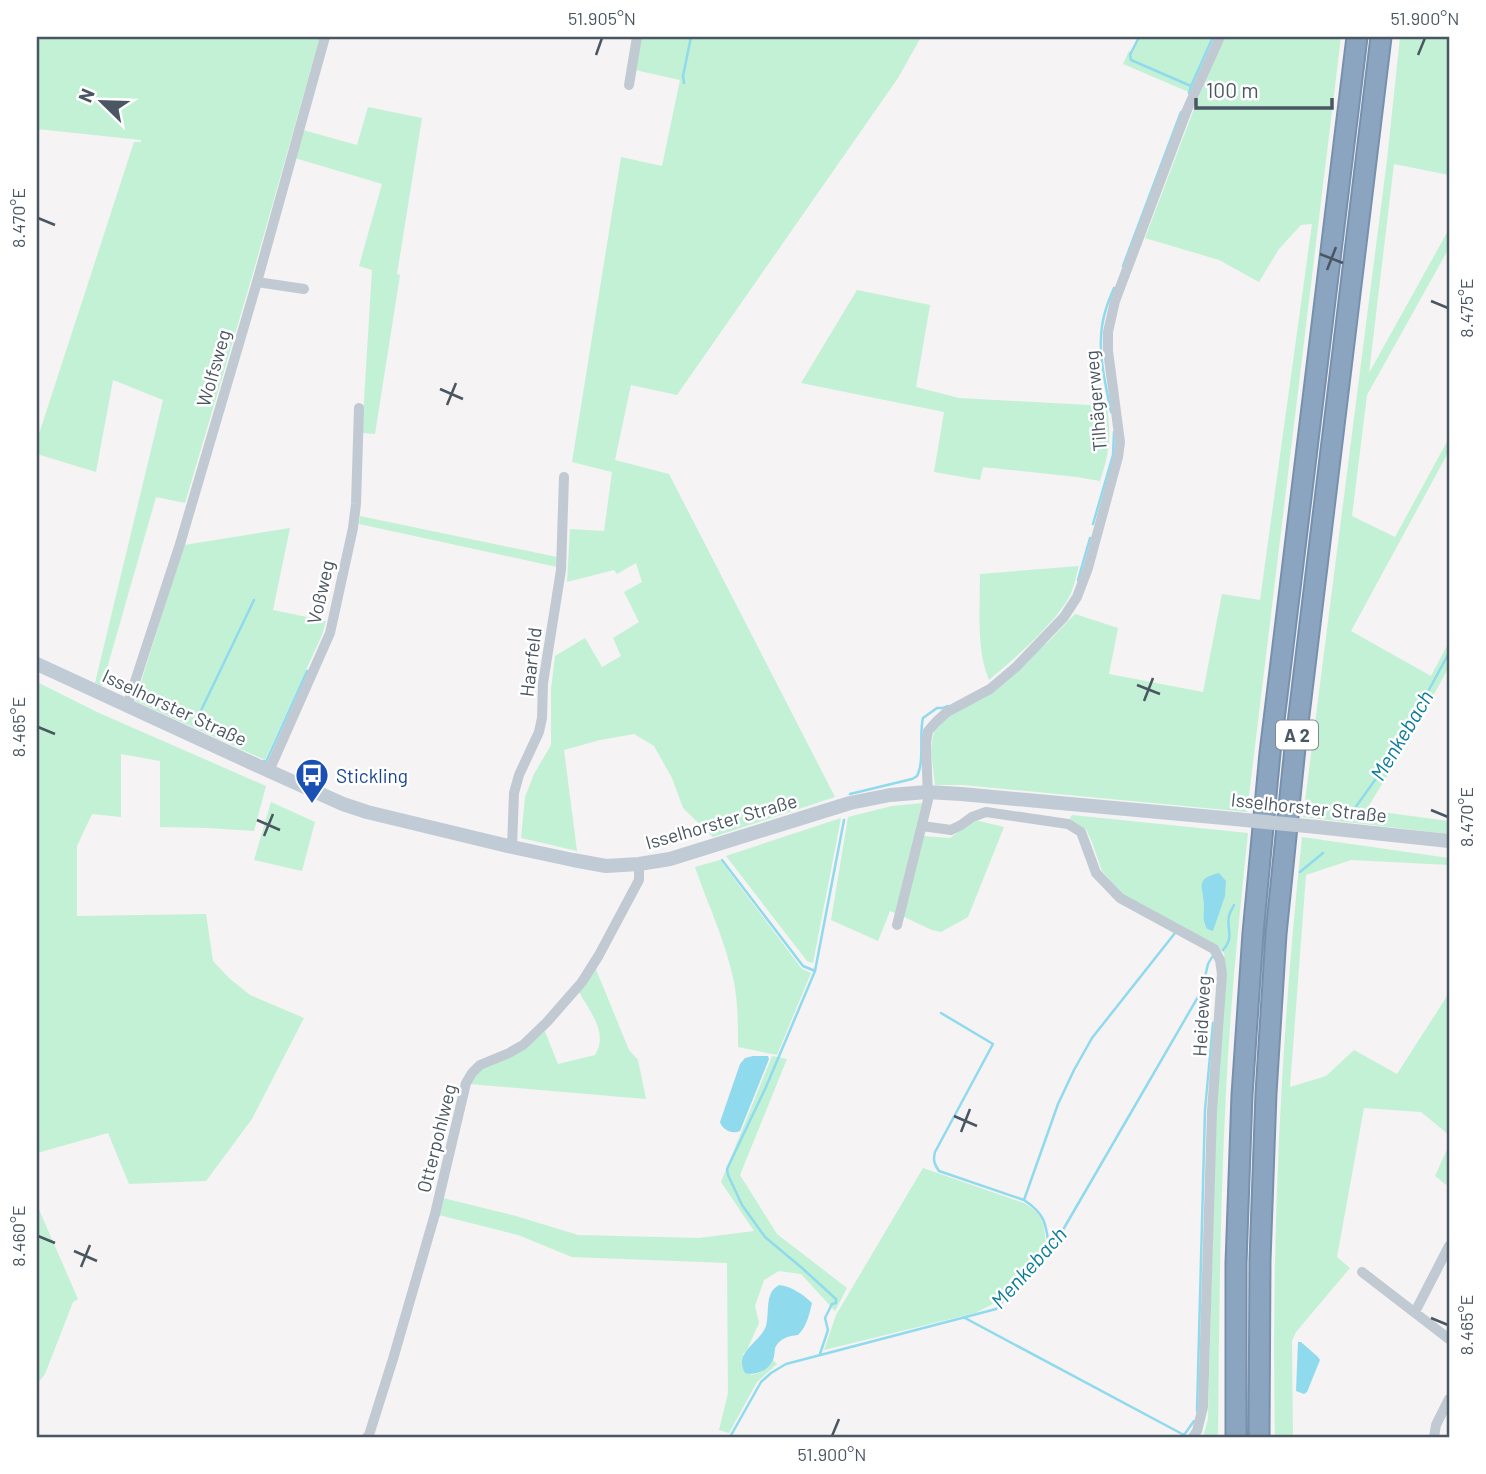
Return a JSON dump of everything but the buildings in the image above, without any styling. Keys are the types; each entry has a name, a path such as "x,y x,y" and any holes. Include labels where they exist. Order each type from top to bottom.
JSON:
{"highway":[{"name":"A 2","path":"1236,1437 1236,1262 1242,1095 1253,933 1270,753 1357,37"},
{"name":"A 2","path":"1259,1437 1261,1232 1276,933 1295,748 1381,37"}],"street":[{"name":"Wolfsweg","path":"127,706 180,544 325,37"},
{"path":"629,85 637,37"},
{"name":"Tilhägerweg","path":"927,792 926,742 929,731 947,712 990,689 1026,657 1065,617 1077,597 1088,568 1120,442 1108,351 1108,332 1115,300 1187,110 1220,37"},
{"path":"257,282 304,289"},
{"name":"Voßweg","path":"269,771 330,633 353,528 359,408"},
{"name":"Haarfeld","path":"512,847 514,793 542,718 544,682 561,570 564,477"},
{"name":"Isselhorster Straße","path":"37,664 343,804 512,847 606,866 662,861 850,803 890,794 927,792 1449,841"},
{"path":"897,925 928,800 927,792"},
{"name":"Heideweg","path":"922,826 951,830 972,817 986,813 1068,824 1081,832 1096,873 1120,898 1213,949 1220,960 1222,974 1212,1111 1203,1407 1194,1437"},
{"name":"Otterpohlweg","path":"367,1437 393,1359 435,1214 466,1083 480,1065 523,1045 548,1022 582,982 639,880 639,864"},
{"path":"1415,1312 1449,1246"},
{"path":"1362,1272 1449,1339"},
{"path":"1434,1437 1436,1425 1449,1399"}],"green space":[{"path":"37,37 320,37 185,503 156,497 102,686 95,683 163,400 113,380 96,472 37,454 37,440 134,142 141,140 37,129"},
{"path":"641,37 921,37 898,78 677,395 631,385 615,460 669,474 835,797 713,837 683,808 672,778 654,746 634,734 600,740 564,750 577,851 521,838 525,797 534,774 551,745 551,689 555,656 585,638 602,667 621,656 613,638 639,622 624,592 642,582 636,563 617,574 614,570 567,582 570,529 604,531 612,472 572,462 621,157 662,166 680,80 635,70"},
{"path":"1139,37 1217,37 1191,93 1123,64 1129,51 1133,52"},
{"path":"1225,37 1341,37 1247,812 963,785 935,785 932,746 938,723 1048,642 1075,614 1118,628 1109,674 1203,692 1222,594 1260,600 1312,224 1301,225 1279,249 1259,282 1219,260 1145,238 1199,96"},
{"path":"1400,37 1449,37 1449,175 1394,164 1369,373 1449,229 1449,248 1367,395 1352,516 1395,537 1449,438 1449,451 1351,631 1431,676 1449,642 1449,667 1401,754 1366,810 1449,821 1449,834 1303,817 1387,160"},
{"path":"368,107 422,118 375,434 362,433 372,270 359,266 382,184 295,158 303,130 357,145"},
{"path":"857,290 930,305 916,387 959,398 1107,406 1109,444 1100,481 983,467 980,480 934,472 944,412 801,383"},
{"path":"360,516 557,557 557,567 359,524"},
{"path":"290,528 273,610 326,621 265,760 135,701 184,545"},
{"path":"1079,566 1071,593 1057,615 989,680 980,642 980,574"},
{"path":"37,682 99,713 266,786 254,831 160,827 160,761 121,754 121,817 92,814 77,846 77,916 206,914 213,961 229,978 250,995 304,1018 252,1119 206,1181 129,1184 108,1133 37,1153"},
{"path":"271,802 315,822 302,871 254,860"},
{"path":"922,803 895,913 890,911 878,941 831,920 848,817 892,806"},
{"path":"1072,815 1248,833 1232,995 1226,1092 1218,1437 1203,1437 1208,1419 1216,1112 1226,976 1224,953 1122,894 1102,871 1086,829 1069,820"},
{"path":"841,818 813,963 807,961 726,856"},
{"path":"975,820 1004,827 968,917 941,932 902,916 923,836 950,838"},
{"path":"1302,837 1449,858 1449,865 1351,860 1306,875 1290,1087 1326,1076 1354,1050 1397,1074 1449,993 1449,1135 1421,1112 1364,1108 1337,1257 1350,1268 1296,1332 1292,1341 1293,1437 1275,1437 1279,1137 1288,987"},
{"path":"720,860 802,969 811,973 777,1055 738,1047 736,998 731,967 695,867"},
{"path":"595,967 629,1050 638,1060 646,1099 469,1084 483,1068 544,1029 558,1064 595,1055 599,1047 599,1031 579,992"},
{"path":"772,1056 787,1059 740,1175 777,1234 847,1288 835,1311 801,1274 779,1271 764,1280 755,1306 759,1323 743,1354 751,1375 759,1373 773,1360 777,1364 757,1382 729,1433 719,1430 728,1393 727,1263 572,1257 518,1235 439,1215 443,1198 578,1235 699,1238 754,1231 721,1182"},
{"path":"1449,1145 1449,1187 1435,1176"},
{"path":"923,1168 1024,1203 1040,1216 1046,1247 991,1305 975,1313 824,1350 836,1315"},
{"path":"37,1205 78,1299 73,1302 45,1374 37,1384"}],"water":[{"path":"1219,873 1226,881 1225,896 1213,931 1207,929 1204,922 1202,884 1206,878"},
{"path":"768,1056 769,1059 740,1131 731,1132 720,1122 740,1064 745,1058"},
{"path":"779,1285 797,1291 812,1303 804,1328 798,1335 779,1342 773,1359 765,1370 745,1373 742,1359 766,1326 769,1298 774,1288"},
{"path":"1298,1342 1320,1360 1304,1394 1296,1391"}],"waterway":[{"path":"684,83 691,37"},
{"path":"1139,37 1130,55 1131,60 1191,86"},
{"path":"1189,93 1213,37"},
{"path":"1123,266 1181,112"},
{"path":"1111,412 1102,360 1101,334 1114,288"},
{"path":"1093,524 1113,455 1114,432"},
{"path":"1078,580 1090,538"},
{"path":"196,721 254,600"},
{"name":"Menkebach","path":"1350,815 1395,752 1449,653"},
{"path":"264,761 266,762 307,671"},
{"path":"850,794 917,776 921,759 923,718 937,708 948,706"},
{"path":"820,1354 828,1330 825,1318 836,1299 765,1237 742,1205 727,1169 766,1087 815,971 844,820"},
{"name":"Menkebach","path":"1300,872 1323,853"},
{"path":"722,860 803,966 815,971"},
{"name":"Menkebach","path":"1223,950 1229,941 1228,921 1234,905"},
{"path":"1049,1247 1043,1220 1024,1200 1058,1104 1092,1038 1175,933"},
{"name":"Menkebach","path":"730,1437 761,1382 786,1364 996,1309 1060,1235 1202,990 1212,957"},
{"path":"941,1013 993,1044 935,1152 935,1164 939,1171 1024,1200"},
{"path":"1197,1411 1205,1110 1213,1023"},
{"path":"965,1318 1184,1435 1194,1421"}],"place":[{"name":"Stickling","path":"312,805"}]}
